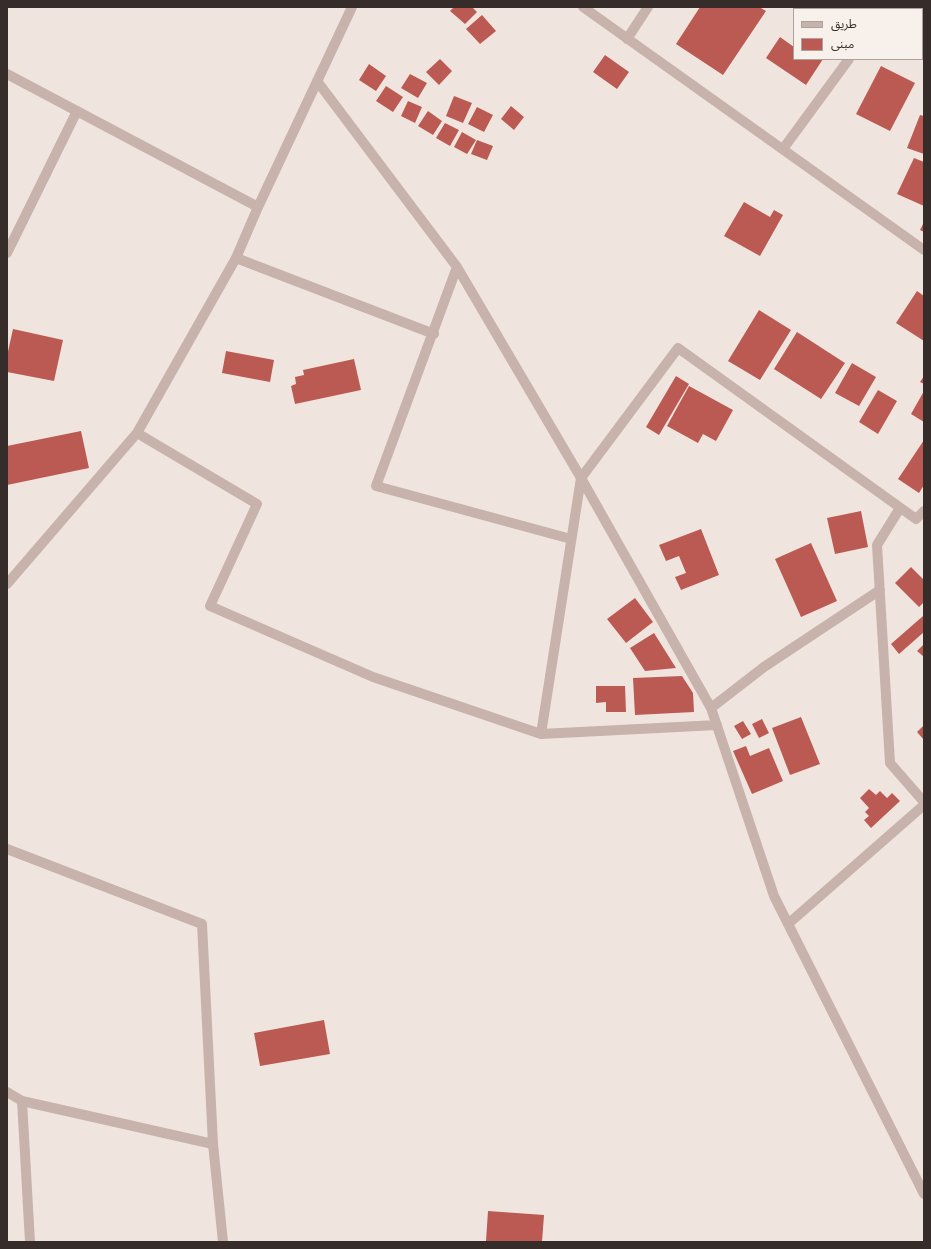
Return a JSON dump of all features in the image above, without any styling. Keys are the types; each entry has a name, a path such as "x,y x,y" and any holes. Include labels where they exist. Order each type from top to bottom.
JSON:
{"street":[{"path":"7,584 137,433 236,258 258,207 352,7"},
{"path":"583,7 924,250"},
{"path":"627,39 648,7"},
{"path":"782,149 847,60"},
{"path":"7,74 258,207"},
{"path":"317,81 457,267 581,478 711,708 774,896 924,1194"},
{"path":"7,253 76,111"},
{"path":"236,258 434,334"},
{"path":"457,267 434,334 376,486 572,539"},
{"path":"541,734 581,478 678,348 916,519 924,511"},
{"path":"137,433 257,504 210,606 373,677 541,734 717,725"},
{"path":"788,924 924,804 890,763 877,545 900,508"},
{"path":"711,708 764,667 880,590"},
{"path":"7,849 202,924 213,1144 223,1242"},
{"path":"7,1092 22,1101 213,1144"},
{"path":"22,1101 30,1242"}],"building":[{"path":"454,7 472,7 477,12 465,24 450,11"},
{"path":"700,7 759,7 766,11 723,75 676,44"},
{"path":"795,7 809,7 808,8"},
{"path":"482,15 496,31 480,44 466,29"},
{"path":"780,37 793,46 793,60 822,60 806,85 766,58"},
{"path":"605,55 629,72 617,89 593,72"},
{"path":"440,59 452,71 439,85 426,72"},
{"path":"369,64 386,76 376,91 359,80"},
{"path":"881,66 915,83 890,131 856,114"},
{"path":"410,74 427,83 418,98 401,88"},
{"path":"386,86 403,97 393,112 376,101"},
{"path":"454,96 472,103 463,123 446,116"},
{"path":"408,101 422,107 415,123 401,116"},
{"path":"511,106 524,117 514,130 501,119"},
{"path":"477,107 493,115 484,132 468,124"},
{"path":"428,111 442,121 433,135 418,126"},
{"path":"920,115 924,116 924,154 907,148"},
{"path":"445,123 459,130 450,146 436,138"},
{"path":"462,132 476,140 467,154 454,147"},
{"path":"477,140 493,146 487,160 471,154"},
{"path":"914,158 924,162 924,206 897,194"},
{"path":"744,202 770,217 774,210 783,215 760,256 724,236"},
{"path":"924,222 924,232 920,230"},
{"path":"917,291 924,296 924,341 896,323"},
{"path":"759,310 791,330 760,380 728,361"},
{"path":"13,329 63,340 54,381 7,372 7,356"},
{"path":"797,332 845,363 821,399 774,369"},
{"path":"226,351 274,360 270,382 222,373"},
{"path":"354,359 361,390 295,404 291,386 296,384 295,377 304,375 303,370"},
{"path":"852,363 876,377 859,406 835,393"},
{"path":"676,376 689,384 659,435 646,427"},
{"path":"924,376 924,384 920,382"},
{"path":"689,386 733,410 716,441 703,434 698,443 667,426"},
{"path":"878,390 897,401 878,434 859,422"},
{"path":"924,391 924,422 911,414"},
{"path":"81,431 89,468 7,485 7,446"},
{"path":"924,440 924,485 919,493 898,479"},
{"path":"861,511 868,547 835,554 827,518"},
{"path":"701,529 719,575 681,590 675,577 686,573 679,556 666,561 659,545"},
{"path":"811,543 837,601 801,617 775,559"},
{"path":"911,567 923,579 924,578 924,602 919,607 895,583"},
{"path":"635,598 653,622 626,643 607,619"},
{"path":"923,616 924,632 899,654 891,644"},
{"path":"654,633 676,668 645,671 630,648"},
{"path":"924,644 924,657 917,651"},
{"path":"682,676 693,693 694,712 635,715 633,678"},
{"path":"596,686 625,686 626,712 606,712 606,702 596,703"},
{"path":"801,717 820,764 790,775 772,728"},
{"path":"762,719 769,733 759,738 752,724"},
{"path":"743,721 751,734 742,739 734,726"},
{"path":"924,725 924,740 917,732"},
{"path":"746,746 750,756 769,748 783,781 752,794 733,751"},
{"path":"869,789 876,795 880,791 887,798 892,793 900,801 871,828 864,820 869,816 865,812 869,808 860,798"},
{"path":"324,1020 330,1054 260,1066 254,1033"},
{"path":"488,1211 544,1215 542,1242 486,1241"}]}
